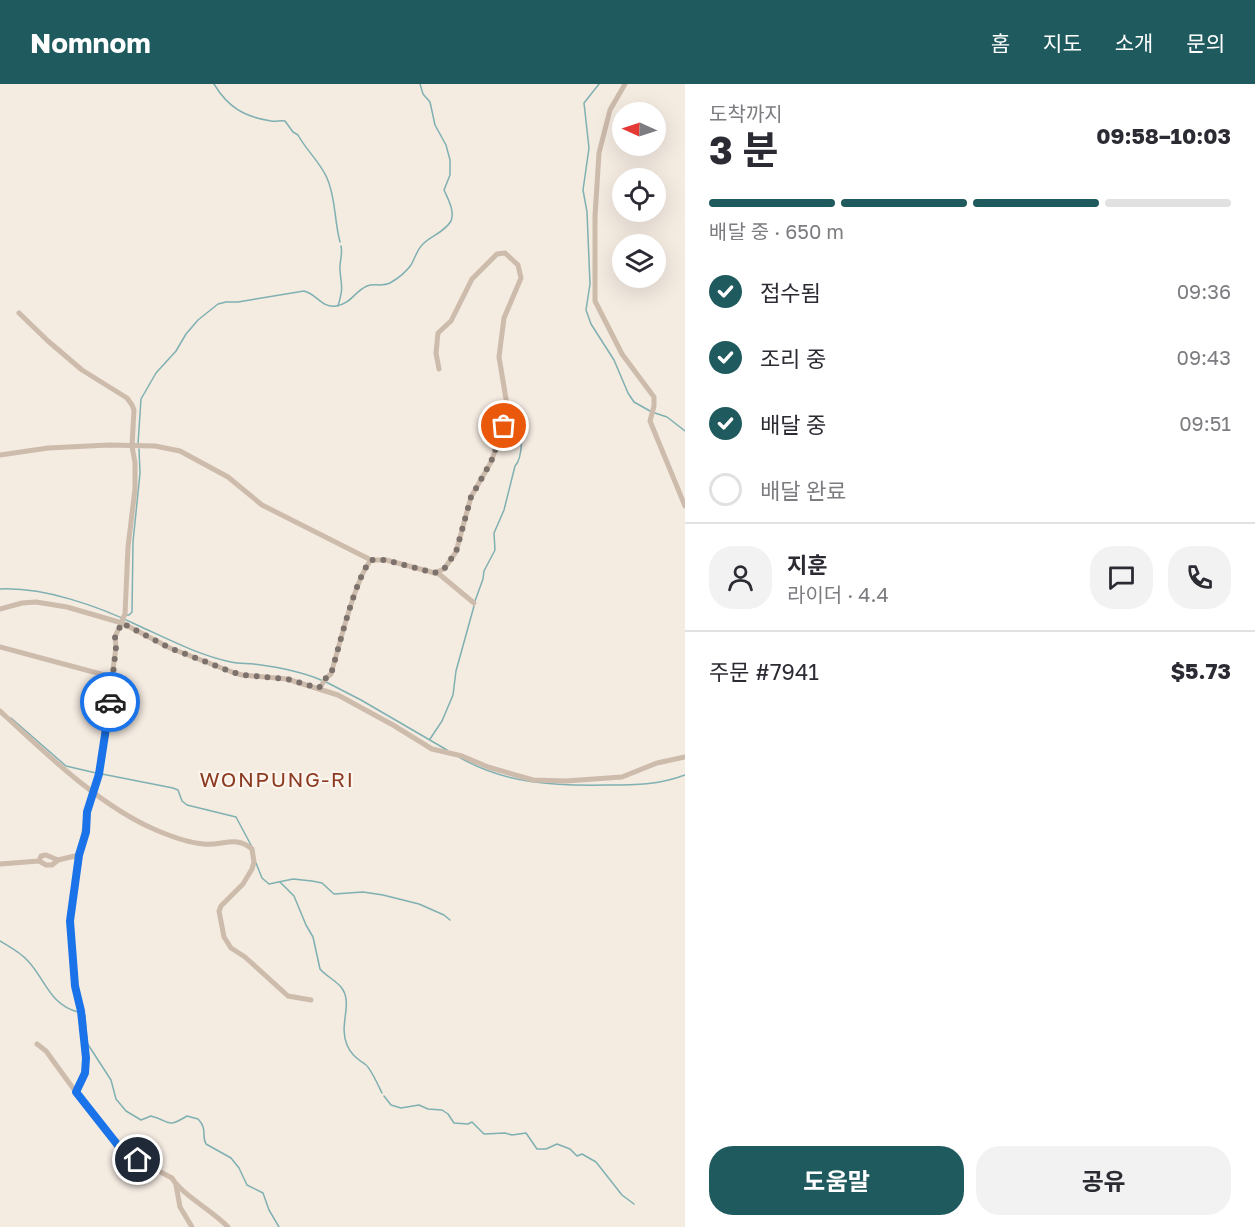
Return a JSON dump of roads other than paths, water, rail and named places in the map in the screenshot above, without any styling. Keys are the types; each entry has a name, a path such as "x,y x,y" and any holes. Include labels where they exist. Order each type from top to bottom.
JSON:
{"street":[{"path":"625,84 610,110 599,153 595,216 595,301 622,354 654,397 650,421 685,506"},
{"path":"434,573 444,569 456,552 471,497 491,462 506,421 507,405 498,366 504,318 521,278 518,266 505,253 497,254 484,269 475,275 451,321 438,333 436,353 439,369"},
{"path":"19,313 82,370 128,399 134,410 132,446 135,463 135,489 128,547 125,614 115,637 116,647 99,774 79,855 70,929 75,986 81,1011 86,1058 85,1073 76,1092"},
{"path":"0,455 48,448 109,445 155,446 180,451 228,477 262,505 371,560 386,560 439,574 474,603"},
{"path":"319,688 331,674 358,586 371,560"},
{"path":"0,609 36,602 66,607 122,623 170,648 232,672 287,679 319,688 353,704 432,749 462,756 488,767 533,780 566,781 622,777 644,768 685,757"},
{"path":"0,647 112,677"},
{"path":"0,711 93,792 133,818 164,834 205,845 238,841 252,849 254,862 252,869 243,884 221,906 219,911 224,937 231,948 245,957 288,996 310,1000"},
{"path":"0,864 39,861 52,865 58,860 79,855"},
{"path":"37,1044 46,1051 124,1153 172,1178 176,1185 180,1207 192,1227"},
{"path":"176,1185 228,1227"}],"waterway":[{"path":"214,84 225,99 238,110 261,119 285,121 298,135 327,178 332,193 340,242"},
{"path":"138,444 141,399 156,373 176,351 186,334 198,320 218,304 304,291 326,305 341,305 367,286 390,283 407,270 422,245 448,225 452,213 444,190 450,175 450,160 446,145 435,125 430,102 423,94 420,84"},
{"path":"599,84 584,103 589,148 583,190 587,212 590,284 586,310 591,324 614,360 628,393 634,402 650,411"},
{"path":"338,306 342,288 341,246"},
{"path":"475,601 484,571 495,550 494,533 504,510 520,455 522,438 520,407"},
{"path":"655,413 667,417 685,431"},
{"path":"125,615 132,612 133,542 140,473 139,449"},
{"path":"0,589 34,591 70,599 105,611 183,646 219,659 288,670 321,680"},
{"path":"430,739 442,721 453,695 456,671 474,606"},
{"path":"326,682 447,750"},
{"path":"11,718 66,766 96,773"},
{"path":"459,757 494,773 549,784 656,783 685,775"},
{"path":"102,774 173,788 178,790 182,801 187,805 236,817 252,847"},
{"path":"256,863 262,878 269,884 293,879 322,883 334,894 363,892 383,895 419,904 450,920"},
{"path":"280,882 294,896 313,937 320,969 345,993 344,1029 349,1048 368,1067 382,1093"},
{"path":"0,941 25,958 54,998 69,1009 78,1012"},
{"path":"85,1015 87,1043 111,1080 116,1099 126,1111 141,1120 151,1116 169,1123 187,1116 198,1119 204,1129 206,1144 231,1158 247,1185 263,1193 269,1210 279,1227"},
{"path":"384,1096 391,1105 401,1108 419,1105 428,1109 442,1110 454,1123 472,1122 484,1134 526,1133 537,1149 546,1149 557,1144 570,1149 577,1156 582,1154 596,1162 622,1195 634,1204"}],"district":[{"name":"WONPUNG-RI","path":"277,779"}]}
